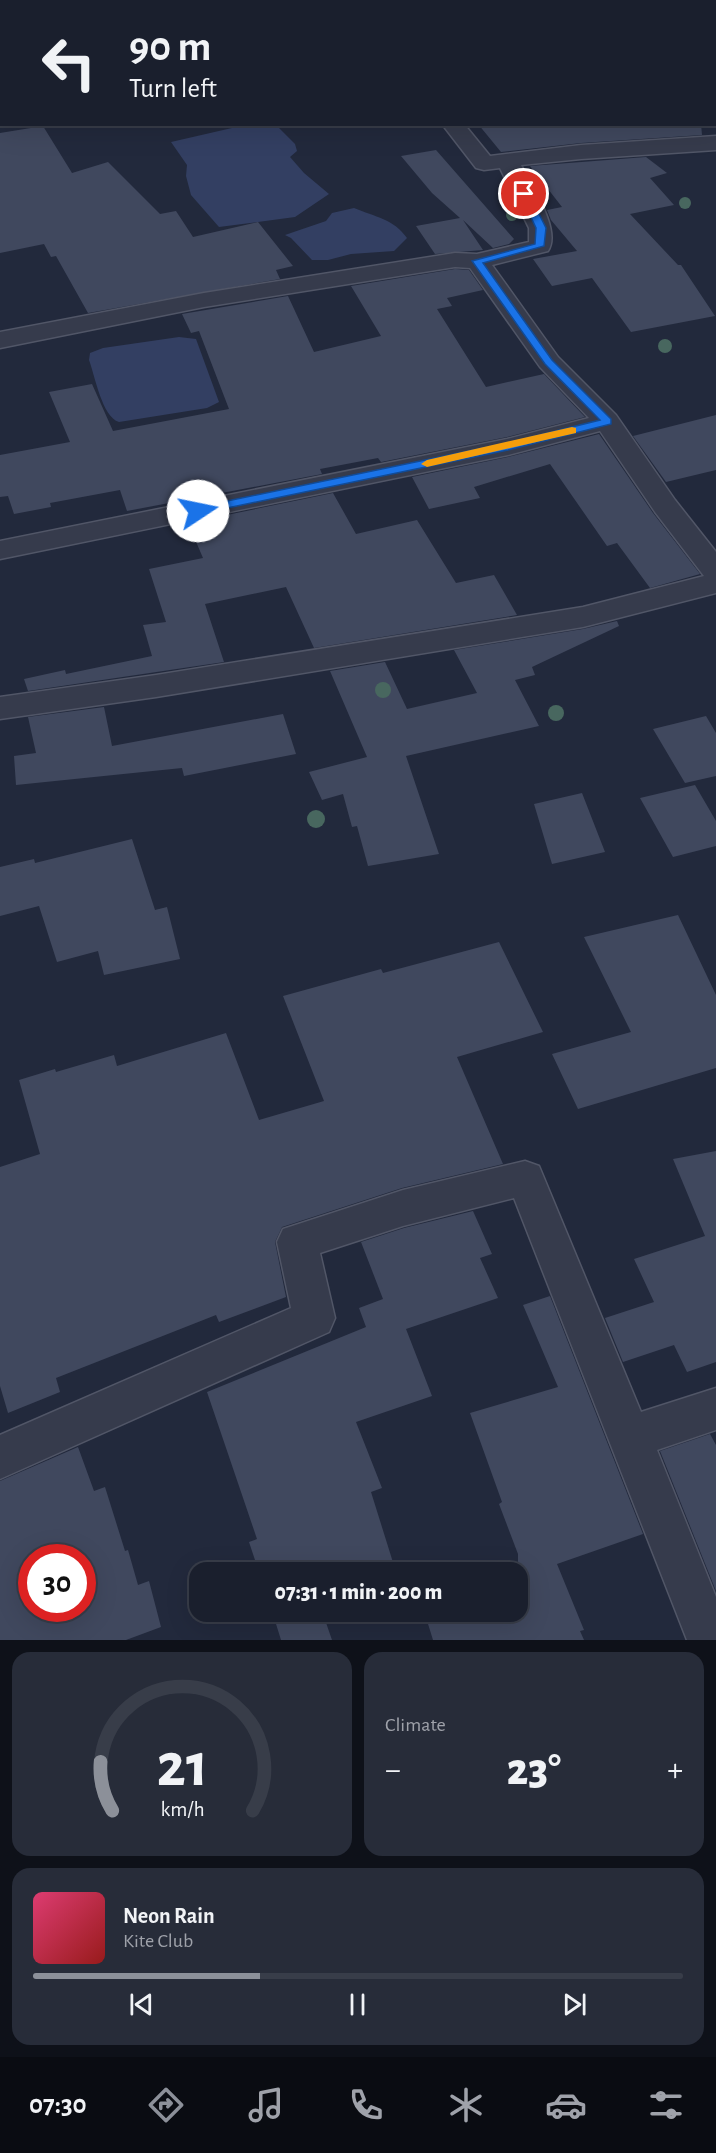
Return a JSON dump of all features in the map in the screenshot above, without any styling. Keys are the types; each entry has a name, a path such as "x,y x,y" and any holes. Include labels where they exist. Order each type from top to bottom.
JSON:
{"street":[{"path":"454,126 484,163 580,152 716,143"},
{"path":"0,340 204,300 455,260 477,261 540,246 541,228 508,161"},
{"path":"477,261 549,362 607,421 665,506 716,572"},
{"path":"0,550 496,449 607,421"},
{"path":"0,708 156,686 583,617 716,582"},
{"path":"0,1457 314,1318 297,1242 403,1208 525,1178 710,1640"},
{"path":"630,1437 716,1409"}],"water":[{"path":"241,126 277,126 295,144 297,151 290,157 304,173 329,194 295,217 219,227 191,195 186,176 187,165 171,142"},
{"path":"354,208 390,223 407,238 394,251 312,260 291,238 285,235 326,221 332,213"},
{"path":"179,337 196,339 219,402 207,408 119,422 113,419 100,395 89,360 90,353 103,348"}],"building":[{"path":"43,126 72,173 108,162 160,214 176,211 193,237 258,222 293,266 276,270 280,279 88,313 56,256 51,257 44,244 0,253 0,133"},
{"path":"480,126 701,126 702,135 581,143 501,152"},
{"path":"436,150 514,239 509,244 493,248 463,220 483,250 435,254 416,226 460,218 432,193 401,156"},
{"path":"646,157 667,173 650,178 674,205 630,214 678,265 681,265 715,316 631,332 592,278 552,286 533,259 577,251 551,220 547,210 562,207 530,166"},
{"path":"455,269 469,270 483,290 447,298 452,306 437,309 486,387 544,374 585,417 507,437 381,462 378,458 320,469 322,474 127,511 120,490 50,503 51,507 14,514 8,496 0,497 0,455 70,442 49,392 92,384 113,431 229,409 199,331 191,333 182,314 288,296 314,352 381,336 351,286"},
{"path":"716,415 716,470 666,482 633,436"},
{"path":"599,434 653,513 700,574 650,588 617,543 607,546 550,464 474,487 480,498 429,509 412,477 508,457"},
{"path":"333,493 356,534 417,520 456,583 494,575 517,615 314,648 286,587 205,604 224,662 28,691 24,679 65,670 66,674 152,656 143,625 166,622 149,569 203,558 188,523"},
{"path":"617,621 619,626 532,667 535,675 515,680 539,726 406,756 439,854 368,866 357,826 352,827 343,794 322,800 309,772 367,757 330,671 385,662 407,709 477,693 454,650 583,629"},
{"path":"104,707 112,746 283,714 296,754 184,776 182,768 16,785 14,756 36,753 28,717"},
{"path":"706,716 716,733 716,776 685,783 653,729"},
{"path":"695,785 716,821 716,846 673,857 640,798"},
{"path":"582,793 605,852 552,864 534,804"},
{"path":"132,839 155,910 167,907 180,959 104,975 98,951 57,962 39,906 0,916 0,867 34,859 35,863"},
{"path":"678,915 716,995 716,1068 578,1109 552,1054 631,1032 584,937"},
{"path":"499,942 543,1032 457,1057 503,1164 402,1188 282,1227 275,1242 286,1297 219,1322 216,1315 56,1378 60,1392 8,1413 0,1386 0,1167 40,1154 19,1080 114,1055 117,1066 226,1033 259,1120 324,1101 283,996 381,969 383,973"},
{"path":"716,1151 716,1362 687,1372 674,1345 623,1362 605,1318 654,1302 634,1259 705,1236 673,1159"},
{"path":"473,1211 492,1254 480,1258 498,1298 406,1329 432,1396 356,1422 382,1488 371,1492 393,1562 256,1562 249,1542 257,1539 207,1392 366,1327 359,1308 383,1299 361,1242 404,1228"},
{"path":"550,1296 643,1534 557,1564 584,1630 580,1631 584,1640 433,1640 427,1622 528,1622 528,1562 518,1562 518,1554 499,1504 502,1502 470,1413 558,1387 523,1305"},
{"path":"710,1434 716,1445 716,1591 660,1451"},
{"path":"78,1447 94,1491 105,1487 138,1585 149,1581 161,1627 126,1640 0,1640 0,1481"},
{"path":"275,1622 326,1622 332,1640 281,1640"}],"slow traffic":[{"path":"427,464 508,447 572,430"}],"route":[{"path":"198,511 508,447 607,421 549,362 477,261 540,246 541,228 524,194"}]}
